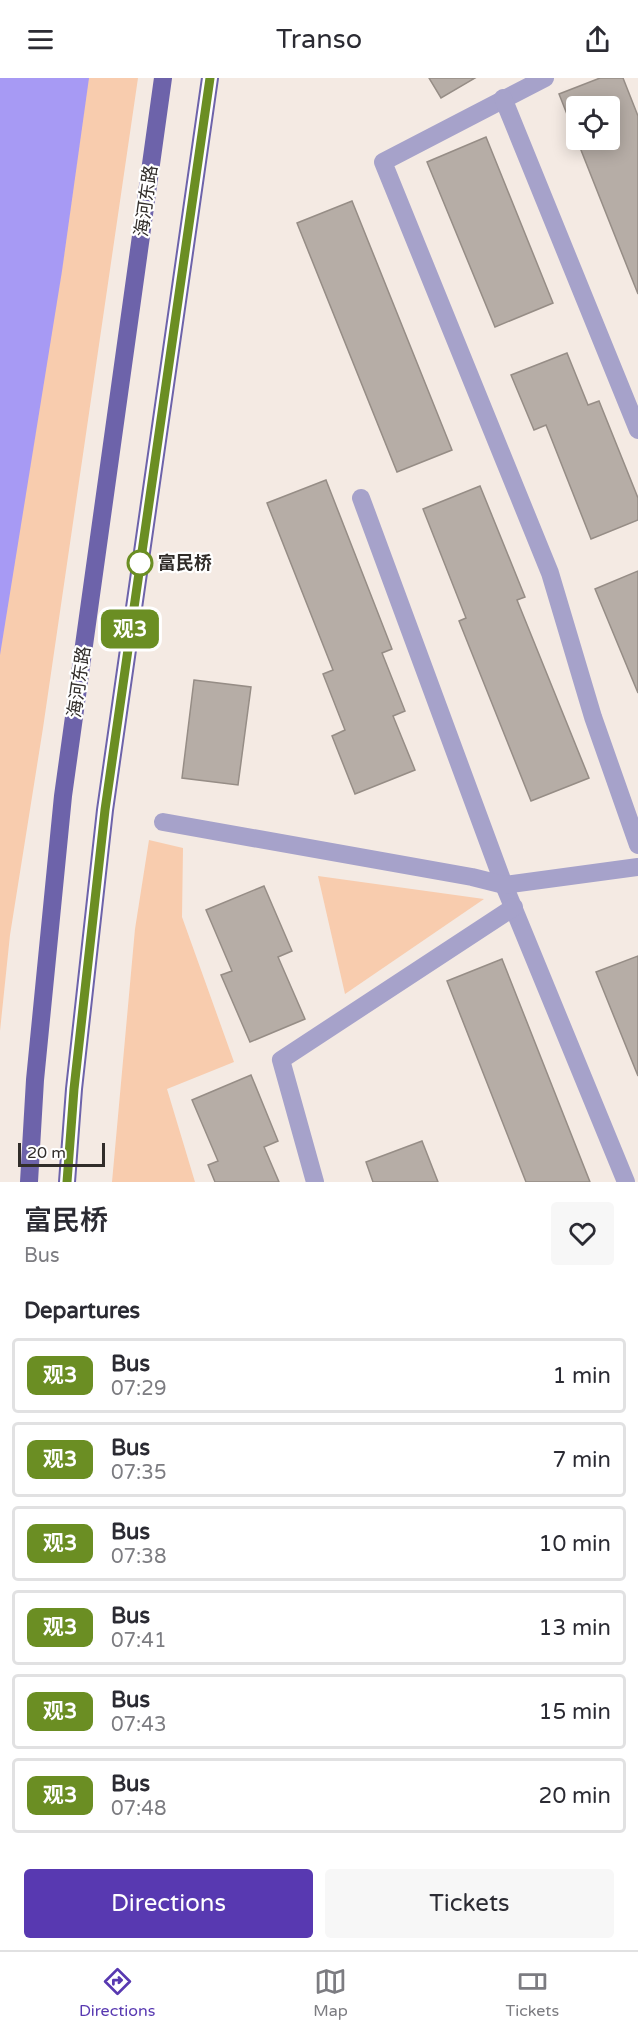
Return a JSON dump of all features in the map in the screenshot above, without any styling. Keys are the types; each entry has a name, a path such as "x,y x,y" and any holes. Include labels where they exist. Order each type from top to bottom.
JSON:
{"main road":[{"name":"海河东路","path":"29,1182 35,1080 63,796 163,78"},
{"path":"68,1182 74,1089 105,810 210,78"}],"street":[{"path":"545,78 383,162 550,573 593,717 638,845"},
{"path":"503,99 638,430"},
{"path":"361,498 504,885 626,1182"},
{"path":"163,822 472,877 504,885 638,867"},
{"path":"315,1182 281,1060 514,907"}],"shaded area":[{"path":"0,78 138,78 43,728 10,935 0,1031"},
{"path":"0,78 89,78 62,271 0,655"},
{"path":"149,840 183,848 182,917 234,1062 167,1089 195,1182 112,1182 135,929"},
{"path":"318,876 484,899 345,994"}],"building":[{"path":"429,78 475,78 441,98"},
{"path":"600,78 623,78 638,116 638,294 581,150 620,150 620,96 566,96 566,112 559,94"},
{"path":"486,137 553,303 495,327 427,162"},
{"path":"352,201 452,450 397,472 297,223"},
{"path":"567,353 588,405 599,401 638,498 638,520 591,539 546,425 534,430 511,375"},
{"path":"326,480 392,649 382,653 405,711 393,716 415,770 355,794 332,736 345,730 323,674 333,670 267,503"},
{"path":"480,486 525,597 517,600 589,778 531,801 459,621 466,618 423,509"},
{"path":"638,571 638,693 595,589"},
{"path":"194,680 251,687 238,785 182,778"},
{"path":"264,886 292,951 278,957 305,1019 250,1042 221,975 232,971 206,910"},
{"path":"638,956 638,1076 596,972"},
{"path":"502,959 590,1182 526,1182 447,981"},
{"path":"251,1075 278,1141 264,1147 279,1182 215,1182 208,1165 218,1161 192,1100"},
{"path":"422,1141 438,1182 373,1182 366,1162"}],"bus line":[{"name":"观3","path":"67,1182 74,1089 105,810 210,78"}],"place":[{"name":"富民桥","path":"140,563"}]}
